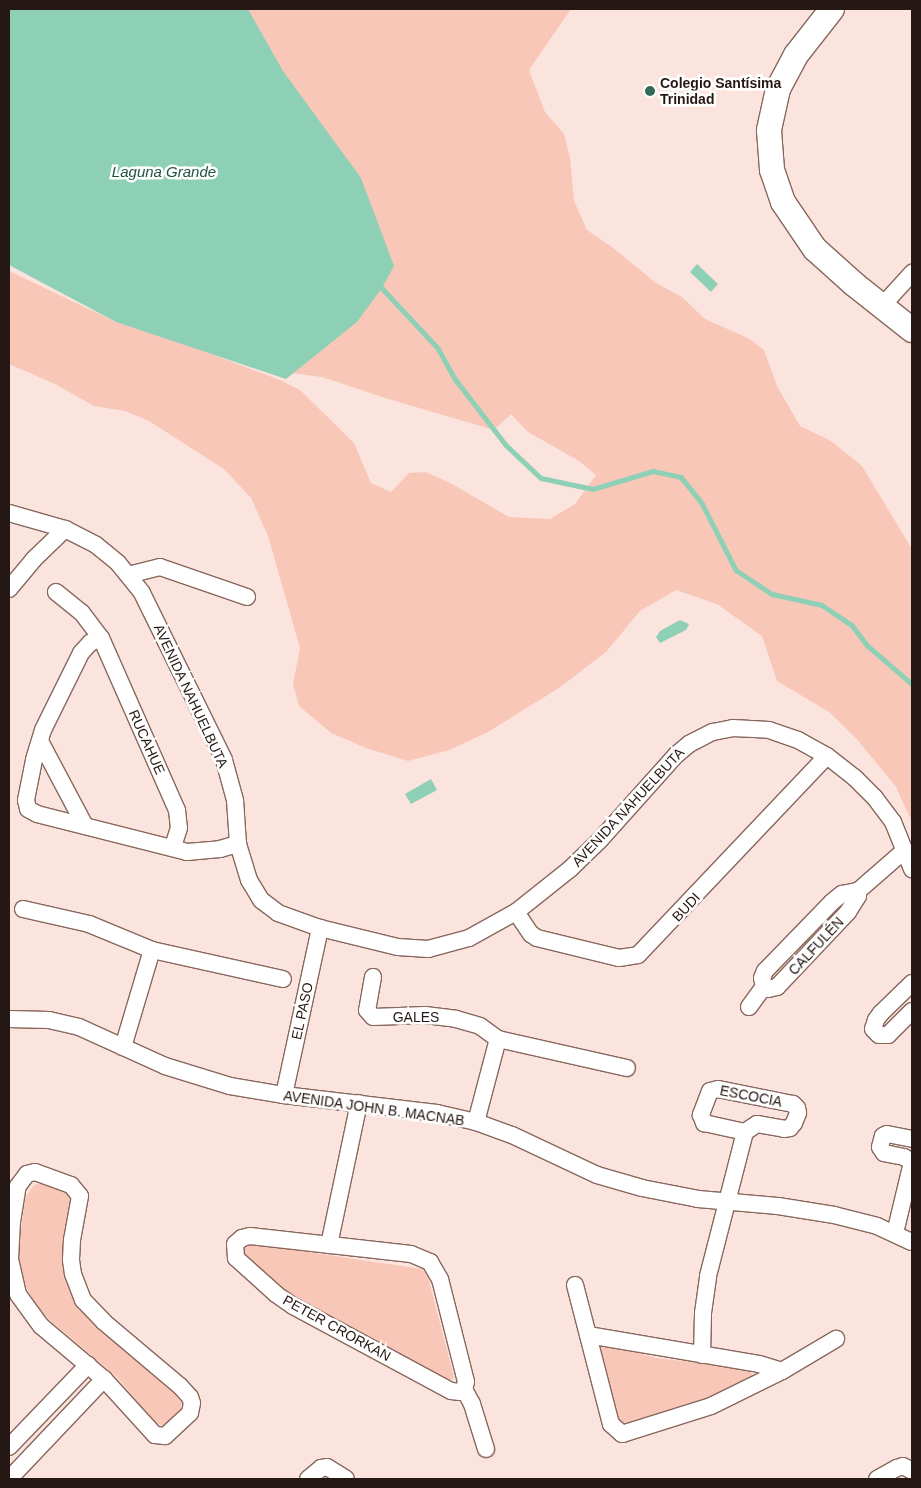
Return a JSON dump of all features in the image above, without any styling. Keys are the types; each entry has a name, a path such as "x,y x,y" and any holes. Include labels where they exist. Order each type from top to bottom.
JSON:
{"street":[{"path":"832,9 796,56 778,89 768,130 770,158 777,188 783,202 805,237 826,260 912,330"},
{"path":"882,306 912,273"},
{"name":"AVENIDA NAHUELBUTA","path":"9,513 65,530 96,544 128,575 142,593 224,760 235,800 238,844 249,880 261,900 278,912 320,928 384,944 428,949 469,938 516,912 585,856 676,755 696,739 723,729 756,728 798,740 827,756 854,777 875,798 893,822 912,869"},
{"path":"9,589 33,560 65,530"},
{"path":"128,575 160,567 247,597"},
{"name":"RUCAHUE","path":"56,592 82,613 101,638 177,810 179,828 173,847"},
{"path":"101,638 90,644 81,653 40,741 26,800 28,809 37,814 194,852 238,844"},
{"path":"40,741 85,826"},
{"name":"BUDI","path":"516,912 530,934 537,938 619,958 638,955 827,756"},
{"name":"CALFULÉN","path":"749,1007 764,986 762,978 765,971 832,902 842,894 858,891 905,850"},
{"path":"23,909 89,924 152,950 283,979"},
{"name":"EL PASO","path":"284,1096 320,928"},
{"path":"124,1047 152,950"},
{"name":"GALES","path":"373,977 367,1010 373,1017 446,1017 480,1026 498,1039 627,1068"},
{"path":"910,1017 888,1035 879,1035 873,1029 880,1013 912,983"},
{"name":"AVENIDA JOHN B. MACNAB","path":"9,1019 34,1018 63,1022 165,1066 208,1080 284,1096 437,1113 476,1122 617,1182 668,1194 806,1210 859,1221 895,1233 912,1242"},
{"path":"476,1122 498,1039"},
{"name":"ESCOCIA","path":"718,1089 792,1104 798,1110 794,1124 790,1128 784,1129 757,1124 745,1132 704,1123 701,1115 710,1091 718,1089"},
{"path":"328,1245 359,1103"},
{"path":"702,1355 705,1291 745,1132"},
{"path":"895,1233 912,1162 904,1157 884,1153 880,1147 883,1136 887,1134 912,1138"},
{"path":"30,1172 64,1182 77,1190 80,1196 72,1240 71,1260 73,1274 84,1300 104,1322 180,1386 190,1398 192,1408 186,1418 169,1434 160,1437 149,1429 104,1379 88,1365 41,1326 25,1306 14,1282 10,1259 12,1222 18,1186 23,1177 30,1172"},
{"name":"PETER CRORKAN","path":"246,1236 328,1245 418,1256 430,1262 440,1279 466,1382 464,1389 460,1392 451,1391 293,1306 242,1265 236,1258 234,1248 238,1240 246,1236"},
{"path":"575,1285 611,1424 622,1434 711,1406 782,1370 836,1339"},
{"path":"588,1335 759,1364 782,1370"},
{"path":"9,1447 88,1365"},
{"path":"12,1476 104,1379"},
{"name":"PETER CRORKAN","path":"464,1389 472,1404 486,1449"},
{"path":"877,1479 904,1466 912,1471"},
{"path":"308,1479 321,1468 327,1467 346,1479"}],"shaded area":[{"path":"9,9 571,9 529,70 545,112 564,134 570,158 574,201 587,230 612,247 656,283 682,297 705,319 750,339 764,350 777,386 800,426 831,441 862,466 912,549 912,822 896,787 856,738 829,712 777,681 762,636 717,604 676,590 640,611 606,652 559,688 488,732 449,750 408,761 366,748 331,733 299,706 293,684 300,648 268,536 251,498 224,469 149,421 125,411 94,406 55,384 9,364 9,271 116,322 187,345 280,380 300,390 354,443 371,483 391,492 409,473 426,472 452,484 509,517 550,519 575,504 596,475 579,461 528,432 511,414 494,430 385,398 322,377 260,369 103,312 9,264"},
{"path":"44,1183 64,1190 73,1202 68,1281 182,1400 181,1411 164,1426 153,1422 117,1377 52,1322 38,1308 28,1291 18,1257 25,1198 34,1185"},
{"path":"248,1243 422,1269 428,1277 454,1377 447,1380 288,1294 243,1254 241,1248"},
{"path":"606,1344 656,1358 746,1368 752,1373 752,1378 712,1400 624,1427 613,1417 608,1380 600,1349"}],"water":[{"name":"Laguna Grande","path":"9,9 248,9 283,71 361,178 394,266 382,288 357,322 286,379 116,322 9,265"},
{"path":"697,264 718,284 711,292 690,272"},
{"path":"680,620 689,624 686,630 660,643 656,637 660,631"},
{"path":"431,779 437,790 411,804 405,794"}],"waterway":[{"path":"382,288 438,348 456,380 506,445 541,478 593,489 653,471 681,477 702,503 736,570 772,594 822,605 852,625 868,646 912,684"}],"place":[{"name":"Colegio Santísima Trinidad","path":"650,91"}]}
